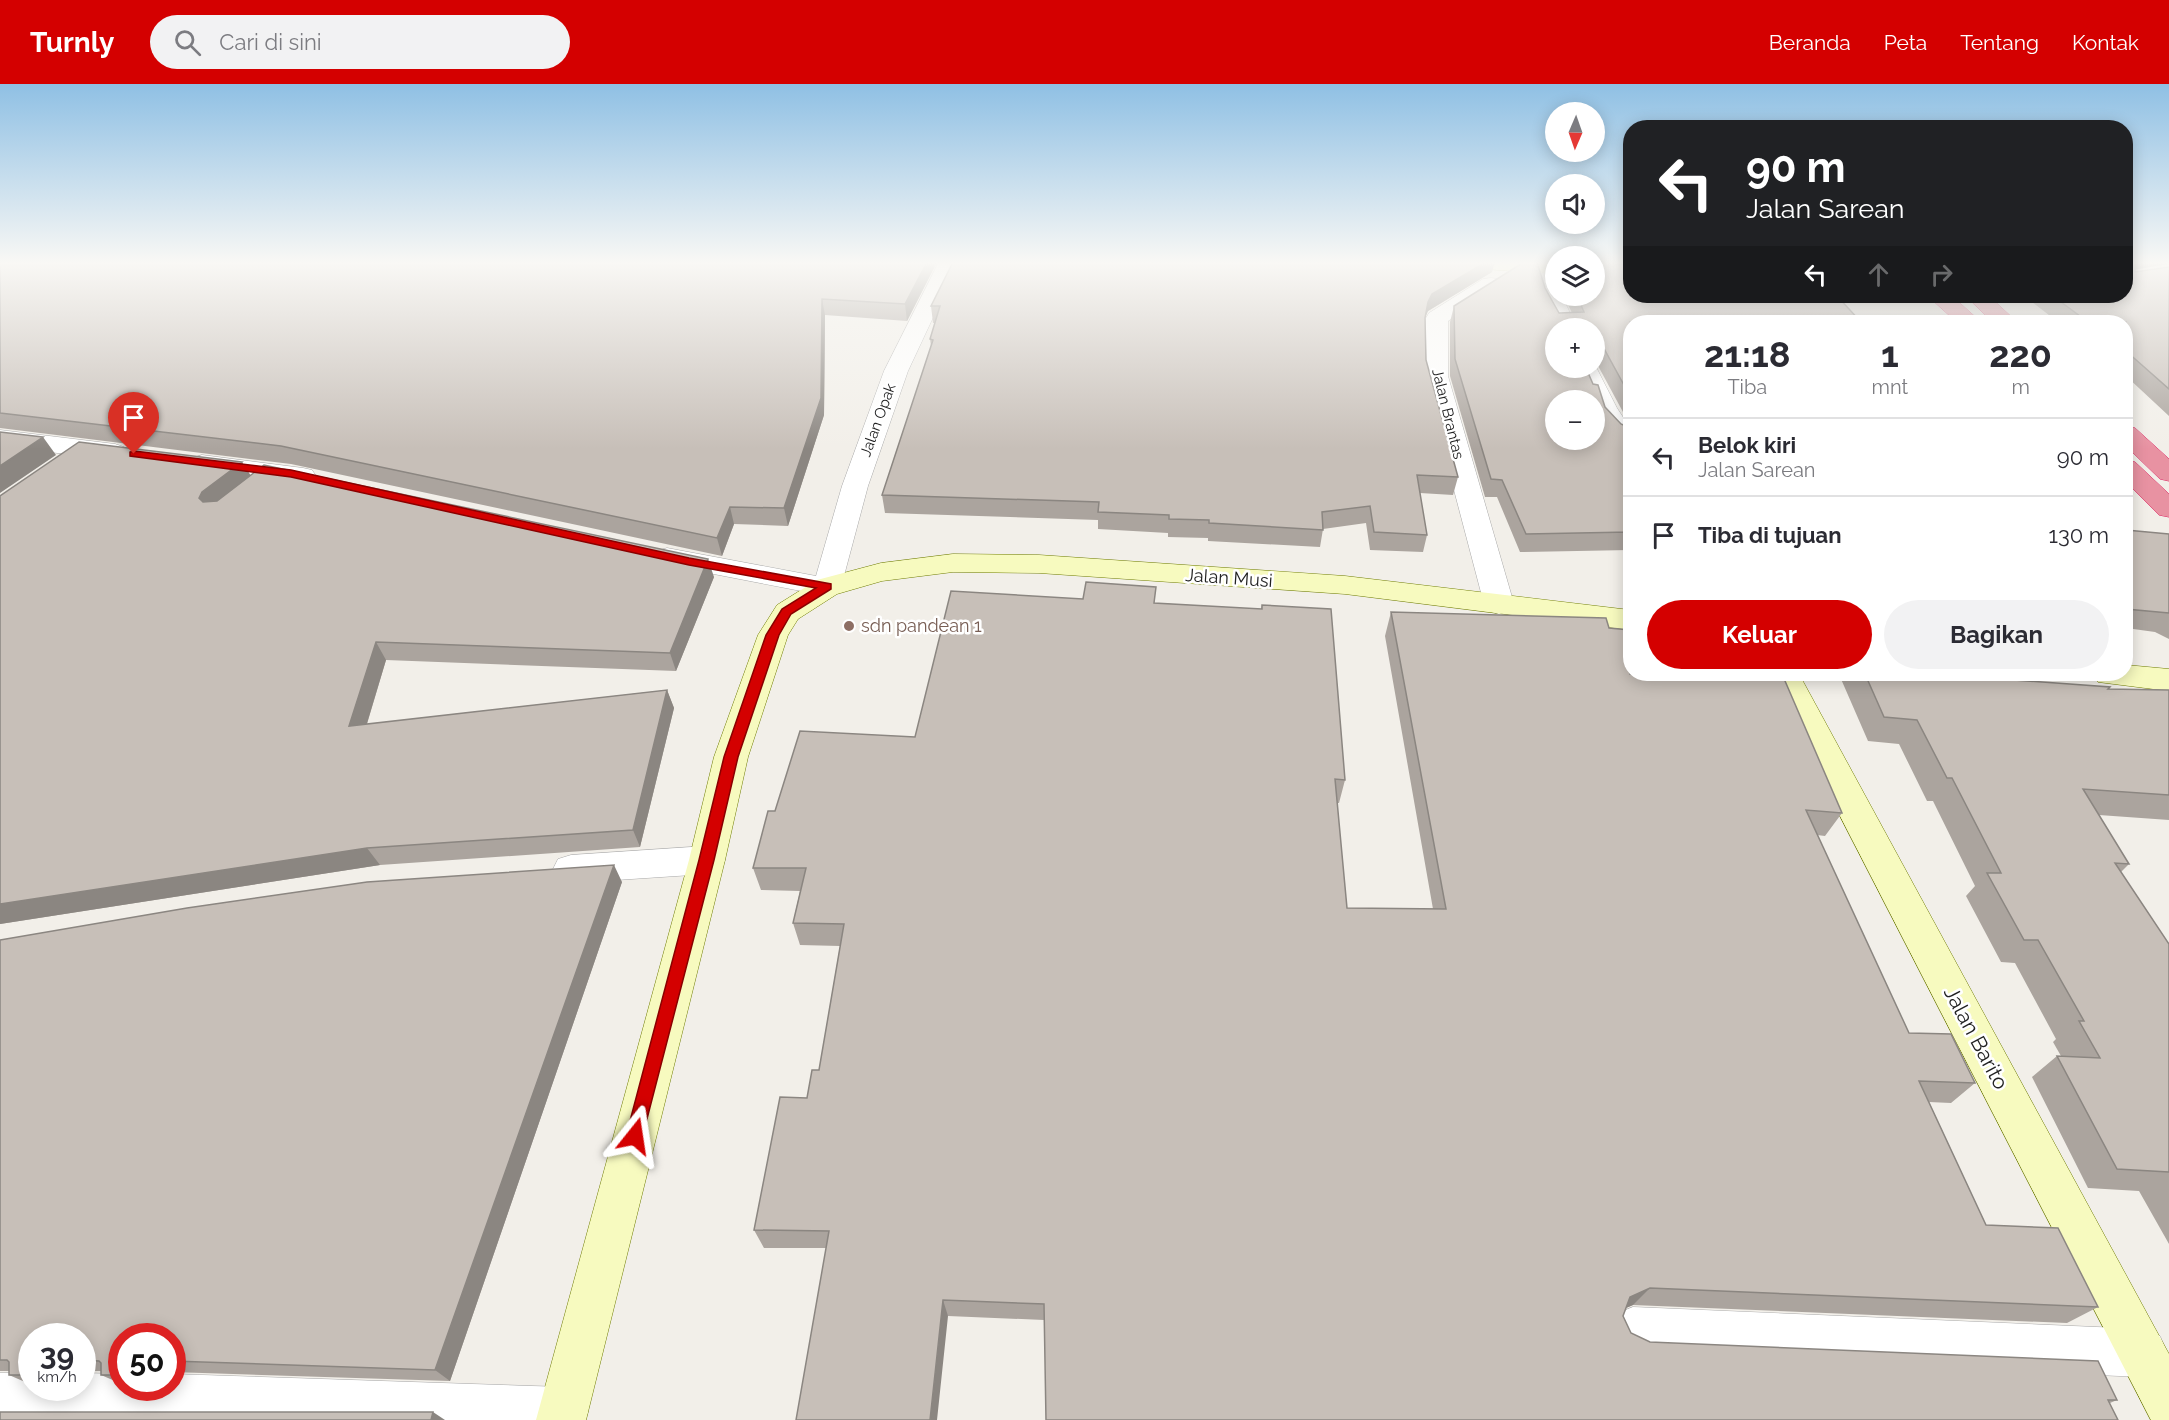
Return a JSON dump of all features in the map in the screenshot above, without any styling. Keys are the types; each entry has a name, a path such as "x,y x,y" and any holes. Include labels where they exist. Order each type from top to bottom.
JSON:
{"highway":[{"path":"2133,440 2169,473"},
{"path":"2133,475 2169,510"}],"main road":[{"name":"Jalan Musi","path":"562,1416 707,860 731,757 772,635 787,612 827,587 881,572 953,563 1039,564 1345,585 1623,620"},
{"path":"2133,676 2169,680"},
{"name":"Jalan Barito","path":"1787,681 2169,1403"}],"street":[{"name":"Jalan Opak","path":"827,587 855,486 896,371 919,324"},
{"name":"Jalan Brantas","path":"1436,324 1437,376 1499,604"},
{"path":"1591,378 1617,430 1623,435"},
{"path":"0,438 134,454"},
{"path":"58,468 87,448"},
{"path":"181,460 291,474 326,482"},
{"path":"642,551 827,587"},
{"path":"544,871 707,860"},
{"path":"1633,1330 2143,1353"},
{"path":"0,1397 232,1399 562,1416"}],"building":[{"path":"0,324 822,324 821,398 784,508 730,507 717,538 281,446 0,413"},
{"path":"934,324 1425,324 1426,360 1458,477 1417,475 1427,535 1374,532 1370,506 1322,512 1323,530 1209,523 1209,520 1169,519 1169,515 1098,512 1099,502 882,495 933,340 930,339"},
{"path":"1454,324 1545,324 1545,378 1590,378 1600,390 1545,390 1545,450 1605,450 1605,407 1623,425 1623,532 1526,534 1502,480 1491,479 1455,359"},
{"path":"1605,324 1623,324 1623,383 1605,350"},
{"path":"2133,324 2169,324 2169,389 2133,357"},
{"path":"0,432 43,437 0,466"},
{"path":"79,442 242,462 202,492 199,498 203,502 217,501 264,465 708,559 670,653 376,642 349,726 667,690 633,830 367,848 0,904 0,496"},
{"path":"2133,531 2169,534 2169,613 2133,610"},
{"path":"1086,582 1156,587 1154,603 1262,609 1262,605 1331,609 1345,780 1335,779 1347,908 1446,909 1391,612 1606,618 1609,628 1623,629 1623,681 1785,681 1842,813 1806,810 1909,1033 1951,1034 1975,1083 1919,1081 1986,1225 2058,1228 2098,1307 1650,1288 1630,1297 1623,1316 1631,1333 1650,1342 2098,1361 2117,1400 2108,1400 2118,1420 1046,1420 1044,1304 943,1300 930,1420 796,1420 829,1231 754,1230 780,1097 807,1098 812,1070 819,1070 844,924 793,923 806,868 753,868 768,811 775,811 800,731 915,737 951,591 1083,599"},
{"path":"1868,681 2028,681 2110,687 2108,689 2169,690 2169,795 2083,789 2129,864 2115,863 2169,944 2169,1172 2117,1169 2057,1056 2100,1058 2079,1021 2084,1021 2038,940 2024,940 1987,873 2001,873 1952,778 1947,778 1917,720 1884,717"},
{"path":"614,865 435,1370 186,1361 186,1323 108,1323 108,1375 101,1375 101,1363 96,1361 96,1323 18,1323 18,1375 9,1375 9,1362 0,1360 0,940 187,908 367,882"},
{"path":"0,1412 433,1412 431,1420 0,1420"}],"place":[{"name":"sdn pandean 1","path":"849,626"}],"route":[{"path":"134,454 291,474 689,561 827,587 787,612 772,635 731,757 707,860 635,1136"}]}
